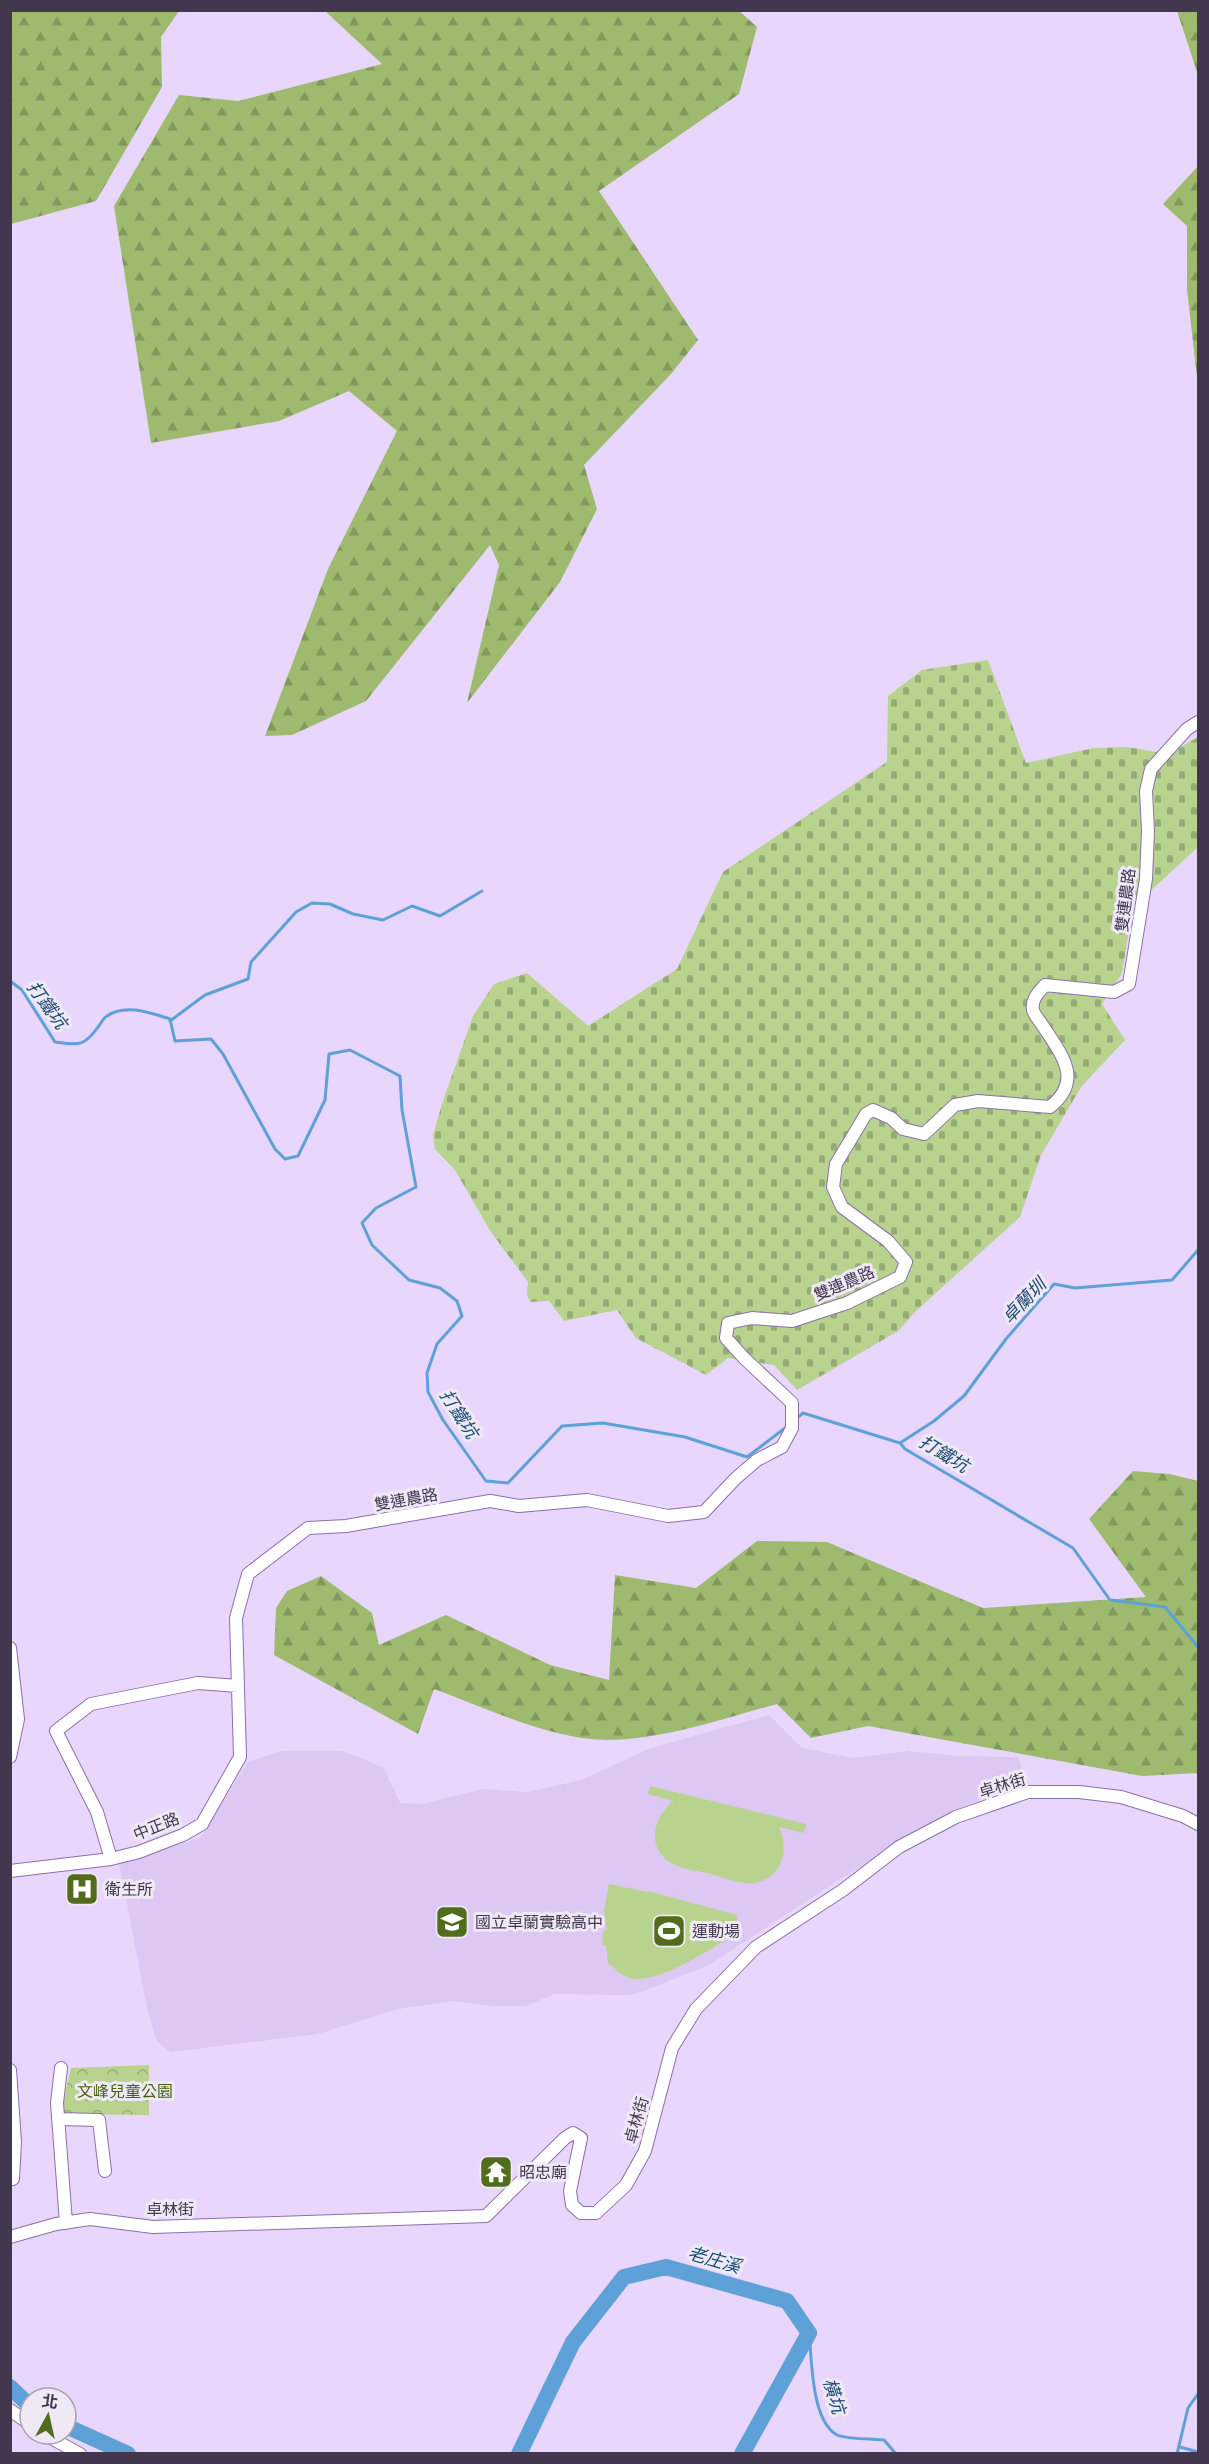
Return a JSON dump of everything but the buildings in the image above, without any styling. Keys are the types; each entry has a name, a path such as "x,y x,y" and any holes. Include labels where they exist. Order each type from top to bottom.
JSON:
{"street":[{"name":"雙連農路","path":"238,1686 236,1618 248,1574 308,1528 346,1526 490,1501 519,1506 587,1500 668,1516 704,1512 735,1479 757,1460 782,1447 792,1428 792,1403 726,1338 728,1323 752,1318 792,1322 847,1303 900,1277 906,1262 888,1241 842,1207 833,1187 836,1164 866,1114 873,1110 891,1118 903,1129 924,1134 955,1105 978,1101 1050,1107 1061,1098 1068,1085 1065,1061 1033,1010 1034,998 1045,985 1114,992 1129,984 1146,879 1148,831 1146,791 1151,769 1187,729 1198,722"},
{"path":"10,1648 18,1719 10,1757"},
{"path":"111,1859 97,1812 56,1731 91,1704 198,1683 238,1686"},
{"name":"中正路","path":"10,1871 111,1859 139,1852 183,1835 202,1824 240,1757 238,1686"},
{"name":"卓林街","path":"10,2237 90,2219 153,2227 486,2216 565,2138 573,2133 581,2138 570,2191 572,2205 581,2213 596,2213 626,2185 645,2151 672,2048 696,2009 756,1947 843,1890 899,1847 956,1817 1028,1792 1079,1792 1121,1797 1184,1816 1198,1824"},
{"path":"61,2068 57,2103 66,2223"},
{"path":"10,2070 15,2142 13,2179 10,2180"},
{"path":"58,2119 99,2120 105,2171"},
{"path":"66,2446 80,2454"}],"shaded area":[{"name":"國立卓蘭實驗高中","path":"769,1715 802,1748 853,1758 908,1751 958,1756 1018,1757 1026,1780 946,1814 840,1879 709,1965 633,1995 554,1994 526,2006 491,2006 454,2001 397,2009 318,2034 170,2052 156,2040 147,2008 119,1862 152,1854 201,1837 248,1762 281,1751 343,1751 384,1768 400,1803 422,1804 484,1789 528,1792 581,1780 651,1748"}],"green space":[{"path":"11,10 179,11 161,37 162,87 96,201 11,224"},
{"path":"738,10 757,27 739,94 599,191 698,340 671,374 584,465 597,509 560,582 467,703 499,565 490,545 366,701 292,735 265,736 328,569 397,431 349,391 279,421 151,443 114,206 179,95 238,101 382,64 325,11"},
{"path":"1177,11 1198,11 1198,75"},
{"path":"1198,166 1198,386 1187,289 1187,226 1163,204"},
{"path":"988,660 1026,763 1094,748 1127,747 1169,754 1198,737 1198,847 1133,907 1122,973 1102,1004 1125,1040 1081,1087 1041,1155 1020,1217 916,1311 898,1331 797,1390 774,1365 728,1358 706,1375 636,1338 617,1310 564,1321 549,1301 530,1302 527,1294 528,1282 491,1232 455,1170 435,1149 433,1135 473,1016 494,984 527,973 588,1026 677,969 723,872 887,762 888,696 922,670"},
{"path":"1133,1471 1169,1474 1198,1481 1198,1773 1142,1776 868,1726 811,1738 777,1704 670,1733 605,1740 562,1734 540,1728 434,1689 418,1734 274,1655 276,1608 287,1591 321,1576 372,1613 379,1645 446,1615 550,1665 609,1680 615,1575 696,1588 757,1541 827,1542 983,1608 1146,1597 1089,1519"},
{"path":"650,1786 806,1824 804,1833 779,1827 784,1845 781,1862 777,1870 762,1881 742,1883 680,1867 663,1856 655,1841 657,1823 673,1801 648,1794"},
{"name":"運動場","path":"609,1884 648,1891 737,1915 736,1929 731,1936 709,1950 666,1973 638,1979 627,1977 608,1963 606,1945 603,1945 602,1933 607,1929 604,1911"},
{"name":"文峰兒童公園","path":"149,2065 149,2115 60,2114 71,2068"}],"waterway":[{"path":"170,1021 205,995 248,979 251,962 296,912 312,903 330,904 353,914 383,920 412,906 440,916 482,891"},
{"name":"打鐵坑","path":"10,981 22,990 55,1042 80,1043 89,1038 106,1017 122,1010 146,1012 170,1019 175,1041 211,1039 223,1054 275,1149 285,1159 298,1156 325,1100 329,1054 350,1050 400,1076 402,1110 416,1187 376,1208 362,1223 372,1245 409,1280 440,1288 457,1301 462,1316 437,1344 427,1373 428,1392 443,1420 486,1481 508,1483 562,1426 603,1423 685,1437 747,1457 789,1425"},
{"name":"卓蘭圳","path":"900,1443 934,1421 964,1396 1006,1339 1054,1284 1075,1288 1172,1280 1198,1250"},
{"name":"打鐵坑","path":"796,1419 803,1413 900,1443 905,1449 1073,1548 1110,1600 1165,1607 1198,1647"},
{"name":"老庄溪","path":"519,2454 573,2342 624,2277 666,2267 787,2301 809,2333 742,2454"},
{"name":"橫坑","path":"809,2333 814,2388 822,2417 828,2428 841,2436 884,2440 896,2454"},
{"name":"老庄溪","path":"10,2387 18,2395"},
{"name":"橫坑","path":"1177,2454 1188,2408 1198,2394"},
{"name":"老庄溪","path":"78,2431 128,2454"},
{"path":"1180,2447 1198,2452"}],"place":[{"name":"衛生所","path":"82,1889"},
{"name":"國立卓蘭實驗高中","path":"452,1922"},
{"name":"運動場","path":"669,1931"},
{"name":"昭忠廟","path":"496,2172"}]}
